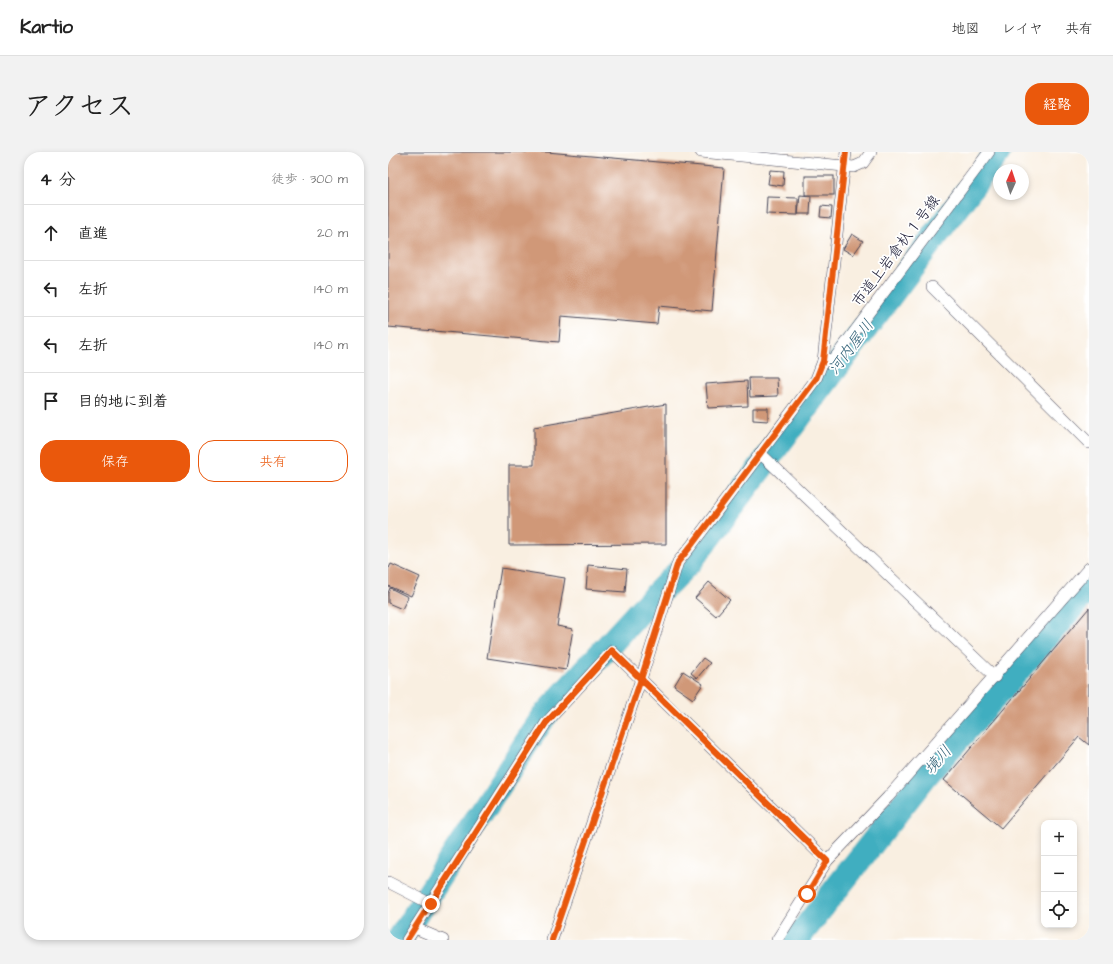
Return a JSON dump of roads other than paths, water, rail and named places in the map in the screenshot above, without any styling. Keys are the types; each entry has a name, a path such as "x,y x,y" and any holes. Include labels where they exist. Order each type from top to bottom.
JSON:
{"street":[{"path":"701,152 745,154 854,167 863,163 871,152"},
{"path":"552,940 641,679 678,562 816,379 823,361 846,152"},
{"name":"市道上岩倉杁１号線","path":"823,361 834,360 989,152"},
{"path":"932,287 1089,443"},
{"path":"760,453 995,677"},
{"path":"776,940 827,861 888,797 995,677 1089,568"},
{"path":"407,940 541,730 552,715 612,650 827,861"},
{"path":"388,882 431,904"},
{"path":"415,928 443,940"}],"waterway":[{"name":"河内屋川","path":"399,940 544,716 641,610 691,560 998,152"},
{"name":"境川","path":"796,940 925,776 1089,587"}]}
